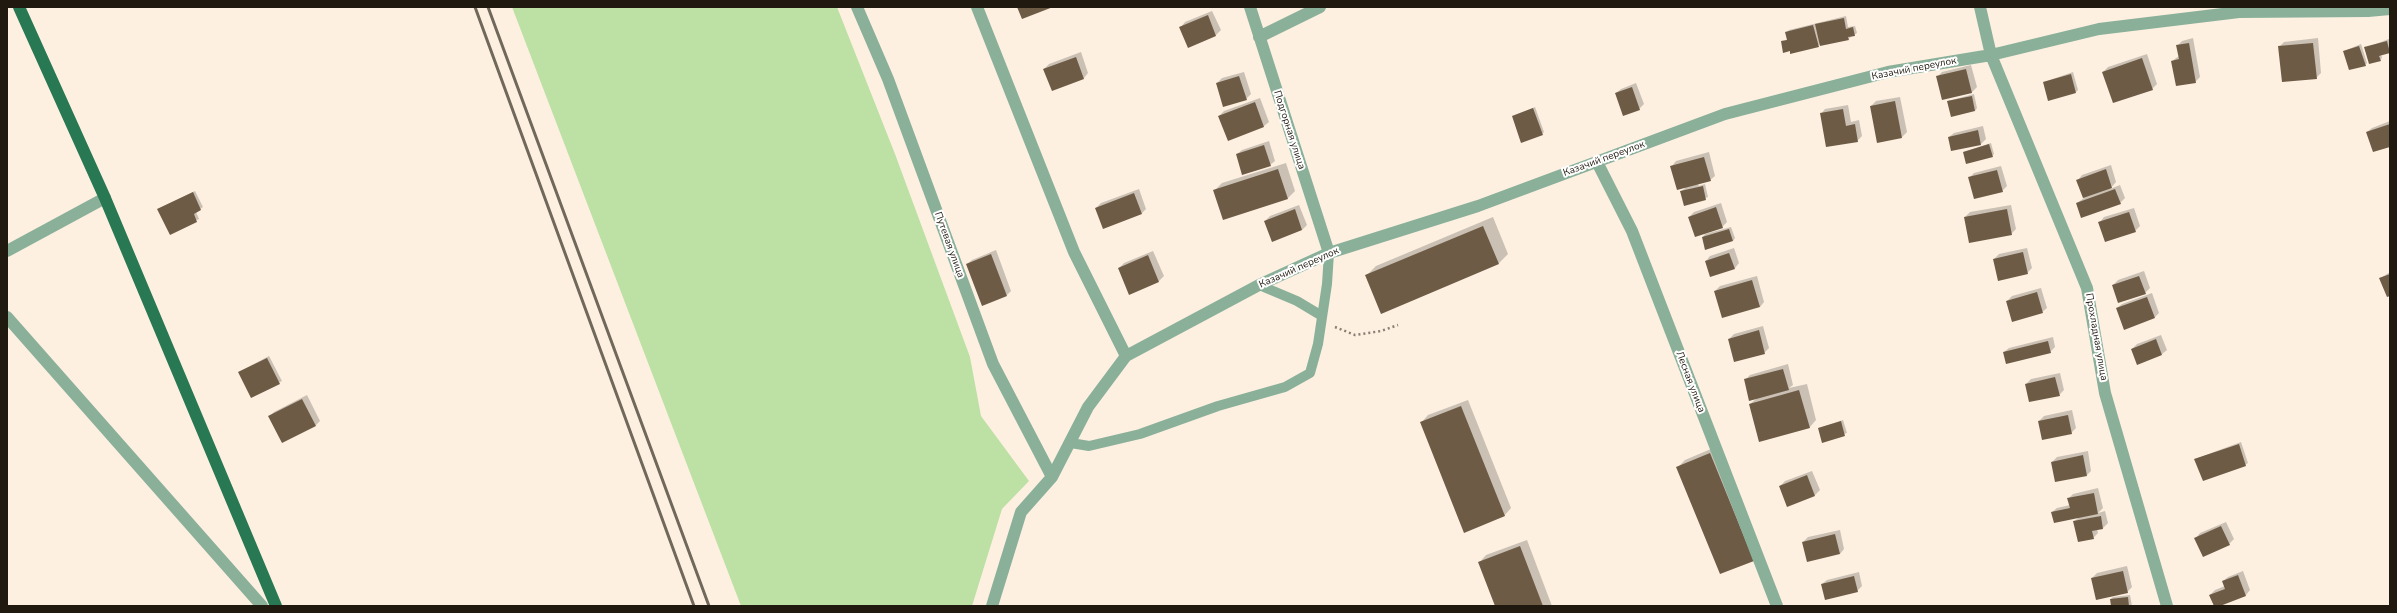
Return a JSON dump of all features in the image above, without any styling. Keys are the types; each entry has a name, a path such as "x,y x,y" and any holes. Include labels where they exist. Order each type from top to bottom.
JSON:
{"main road":[{"path":"19,7 104,198 276,606"}],"street":[{"name":"Путевая улица","path":"857,7 888,79 993,364 1052,477"},
{"path":"978,7 1074,252 1126,356"},
{"name":"Подгорная улица","path":"1250,7 1329,253"},
{"path":"1259,38 1320,7"},
{"name":"Прохладная улица","path":"1980,7 1991,55 2087,288 2105,392 2167,606"},
{"name":"Казачий переулок","path":"992,606 1021,512 1052,477 1071,443 1088,407 1126,356 1259,285 1329,253 1478,206 1725,114 1888,72 1991,55 2098,28 2239,12 2368,11 2390,9"},
{"name":"Лесная улица","path":"1597,162 1632,231 1777,606"},
{"path":"7,251 104,198"},
{"path":"7,317 262,606"}],"lane":[{"path":"1071,443 1089,446 1140,434 1218,406 1285,387 1310,373 1322,316 1329,253"},
{"path":"1259,285 1297,301 1322,316"}],"path":[{"path":"1322,316 1339,330 1355,335 1381,331 1398,325"}],"green space":[{"path":"512,7 837,7 895,154 970,357 981,416 1029,481 1002,509 972,606 741,606"}],"building":[{"path":"1017,7 1053,7 1022,19"},
{"path":"1208,15 1216,36 1188,48 1179,27"},
{"path":"1844,18 1846,29 1853,27 1855,36 1848,37 1849,40 1820,46 1815,24"},
{"path":"1813,25 1819,47 1790,54 1790,51 1783,53 1781,41 1787,40 1785,32"},
{"path":"2387,41 2390,53 2379,56 2381,61 2369,64 2364,47"},
{"path":"2189,43 2196,83 2176,86 2171,61 2179,59 2176,45"},
{"path":"2313,43 2317,79 2282,82 2278,46"},
{"path":"2359,46 2366,66 2349,70 2343,51"},
{"path":"1076,57 1084,79 1052,91 1043,69"},
{"path":"2142,58 2153,90 2113,103 2102,72"},
{"path":"1966,69 1972,93 1942,100 1936,76"},
{"path":"2071,74 2076,93 2048,101 2043,82"},
{"path":"1239,76 1247,100 1223,107 1216,83"},
{"path":"1632,87 1640,110 1623,116 1615,93"},
{"path":"1972,96 1975,111 1951,117 1947,101"},
{"path":"1895,101 1902,138 1877,143 1870,106"},
{"path":"1255,102 1264,127 1228,141 1218,116"},
{"path":"1533,108 1543,135 1521,143 1512,116"},
{"path":"1843,109 1846,126 1855,124 1858,142 1826,147 1820,113"},
{"path":"2390,124 2390,147 2373,152 2366,132"},
{"path":"1978,130 1981,145 1951,151 1948,137"},
{"path":"1989,144 1993,157 1966,164 1963,152"},
{"path":"1264,145 1271,166 1242,175 1236,154"},
{"path":"1704,157 1711,181 1677,190 1670,166"},
{"path":"1278,169 1288,199 1223,220 1213,190"},
{"path":"2106,169 2112,188 2083,198 2076,180"},
{"path":"1997,170 2003,192 1974,199 1968,177"},
{"path":"1703,186 1706,200 1684,206 1680,191"},
{"path":"2115,189 2121,204 2081,218 2076,203"},
{"path":"193,192 201,210 194,214 197,222 170,235 157,209"},
{"path":"1134,193 1142,214 1103,229 1095,208"},
{"path":"1716,207 1723,228 1695,237 1688,217"},
{"path":"1295,209 1302,230 1272,242 1264,221"},
{"path":"2007,209 2012,235 1969,243 1964,217"},
{"path":"2129,212 2136,232 2105,242 2098,222"},
{"path":"1483,226 1499,264 1381,314 1365,275"},
{"path":"1729,229 1733,241 1705,250 1702,237"},
{"path":"2023,252 2028,274 1998,281 1993,259"},
{"path":"1729,253 1735,269 1710,277 1705,261"},
{"path":"991,254 1007,296 982,306 966,264"},
{"path":"1148,255 1159,282 1129,295 1118,268"},
{"path":"2390,274 2390,296 2387,297 2379,278"},
{"path":"2139,276 2146,294 2118,303 2112,285"},
{"path":"1752,280 1760,307 1722,318 1714,291"},
{"path":"2037,292 2043,313 2012,322 2006,301"},
{"path":"2147,297 2155,318 2124,330 2116,308"},
{"path":"1759,330 1765,354 1734,362 1728,339"},
{"path":"2156,339 2162,355 2137,365 2131,349"},
{"path":"2048,341 2051,353 2006,364 2003,352"},
{"path":"267,358 280,384 251,398 238,372"},
{"path":"1783,369 1789,390 1749,401 1744,379"},
{"path":"2055,377 2060,396 2029,402 2025,384"},
{"path":"1799,390 1810,428 1759,442 1749,404"},
{"path":"302,399 316,426 282,443 268,416"},
{"path":"1461,406 1505,516 1464,533 1420,422"},
{"path":"2068,415 2072,434 2042,440 2038,421"},
{"path":"1841,421 1845,436 1822,443 1818,428"},
{"path":"2239,444 2246,466 2203,481 2194,459"},
{"path":"1710,453 1754,561 1720,574 1676,467"},
{"path":"2083,455 2087,476 2055,482 2051,462"},
{"path":"1807,475 1815,496 1787,507 1779,486"},
{"path":"2094,493 2098,514 2054,523 2051,512 2070,508 2067,498"},
{"path":"2101,516 2103,529 2092,531 2094,539 2078,542 2073,521"},
{"path":"2221,526 2230,545 2203,557 2194,538"},
{"path":"1835,534 1840,554 1807,562 1802,542"},
{"path":"1520,546 1543,606 1495,606 1478,562"},
{"path":"2123,571 2128,593 2096,600 2091,578"},
{"path":"2238,575 2246,596 2220,606 2214,606 2209,595 2225,589 2222,581"},
{"path":"1854,576 1858,592 1825,600 1821,584"},
{"path":"2128,597 2129,606 2111,606 2110,599"}],"railway":[{"path":"475,7 694,606"},
{"path":"488,7 709,606"}]}
